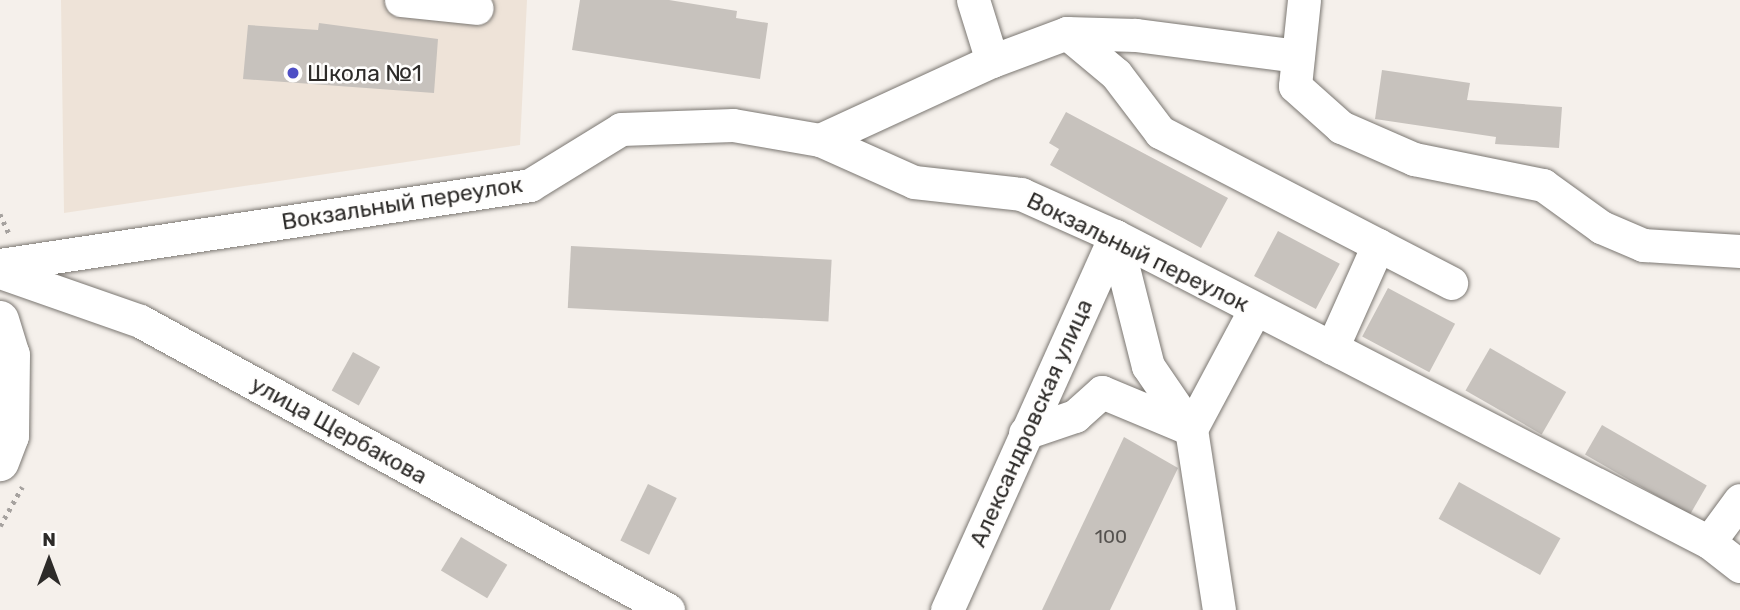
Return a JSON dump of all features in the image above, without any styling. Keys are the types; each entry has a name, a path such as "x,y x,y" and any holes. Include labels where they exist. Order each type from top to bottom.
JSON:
{"main road":[{"path":"0,320 11,355 10,436 0,462"}],"street":[{"path":"401,0 477,8"},
{"path":"973,0 992,61"},
{"path":"1304,0 1295,86 1341,127 1414,159 1543,185 1601,226 1643,245 1740,251"},
{"path":"1067,33 1116,74 1160,132 1451,283"},
{"path":"820,140 992,61 1067,33 1136,35 1298,56"},
{"name":"Вокзальный переулок","path":"0,264 530,185 621,129 733,125 820,140 914,182 1021,194 1115,236 1709,542 1740,566"},
{"path":"1115,236 1148,366 1191,429 1219,610"},
{"name":"Александровская улица","path":"947,610 1115,236"},
{"path":"1332,348 1378,245"},
{"name":"улица Щербакова","path":"0,272 140,321 668,610"},
{"path":"1191,429 1255,309"},
{"path":"1025,433 1075,416 1102,392 1191,429"},
{"path":"1709,542 1740,500"}],"shaded area":[{"name":"Школа №1","path":"61,0 527,0 520,145 64,213"}],"building":[{"path":"580,0 669,0 737,11 736,18 768,23 760,79 572,50"},
{"path":"319,23 438,39 434,93 243,79 248,25 318,30"},
{"path":"1382,70 1470,83 1467,100 1562,107 1559,148 1495,144 1496,137 1375,119"},
{"path":"1066,112 1228,198 1201,248 1050,165 1059,149 1049,143"},
{"path":"1278,231 1340,264 1316,309 1254,276"},
{"path":"571,246 832,260 828,322 568,308"},
{"path":"1388,288 1455,324 1429,372 1362,337"},
{"path":"1490,348 1566,392 1542,434 1466,390"},
{"path":"353,352 380,367 359,406 332,390"},
{"path":"1602,425 1707,485 1690,515 1585,454"},
{"path":"1124,437 1178,468 1110,610 1042,610"},
{"path":"1459,482 1560,538 1540,575 1439,519"},
{"path":"648,484 677,498 649,555 620,541"},
{"path":"461,537 507,565 487,598 441,570"}],"place":[{"name":"Школа №1","path":"293,73"}]}
